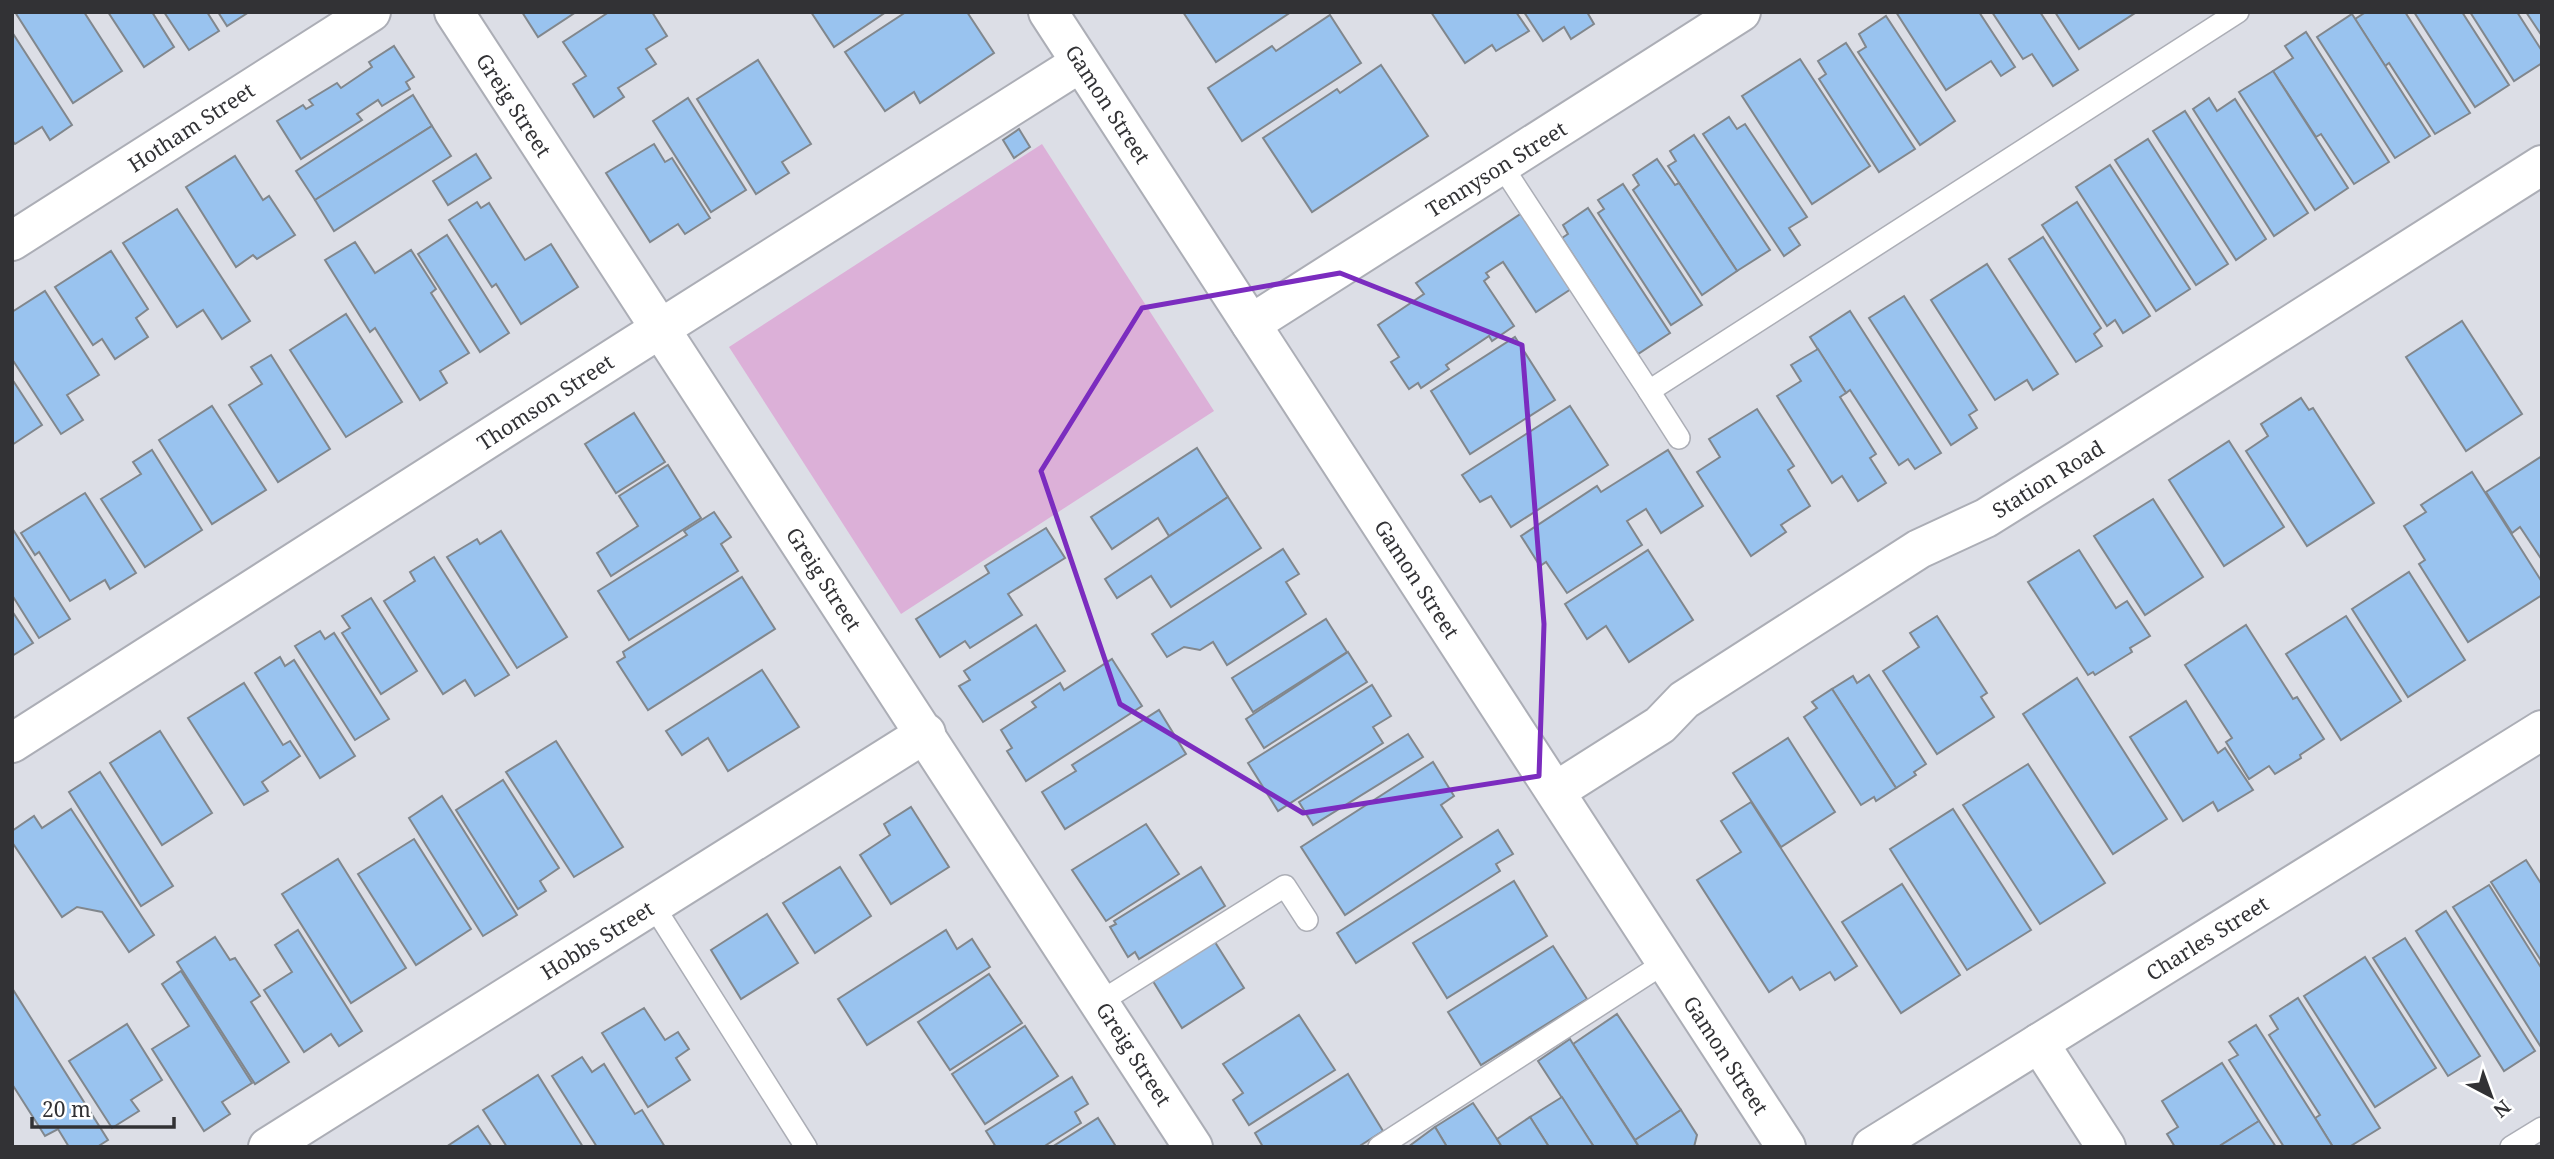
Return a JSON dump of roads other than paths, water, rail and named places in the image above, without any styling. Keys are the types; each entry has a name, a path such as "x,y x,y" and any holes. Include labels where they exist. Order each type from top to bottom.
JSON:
{"street":[{"name":"Hotham Street","path":"12,241 371,12"},
{"name":"Greig Street","path":"454,12 1194,1147"},
{"name":"Gamon Street","path":"1048,12 1786,1147"},
{"name":"Tennyson Street","path":"1251,324 1741,12"},
{"name":"Thomson Street","path":"12,743 1080,63"},
{"name":"Station Road","path":"1556,792 1660,725 1684,700 1919,549 1986,518 2542,165"},
{"name":"Charles Street","path":"1872,1147 2542,730"},
{"name":"Hobbs Street","path":"268,1147 926,733"},
{"path":"2039,1043 2106,1147"}],"lane":[{"path":"1649,391 2238,12"},
{"path":"1502,166 1679,438"},
{"path":"1100,1002 1286,886 1307,920"},
{"path":"653,905 806,1147"},
{"path":"1379,1147 1666,962"},
{"path":"2511,1147 2542,1128"}]}
